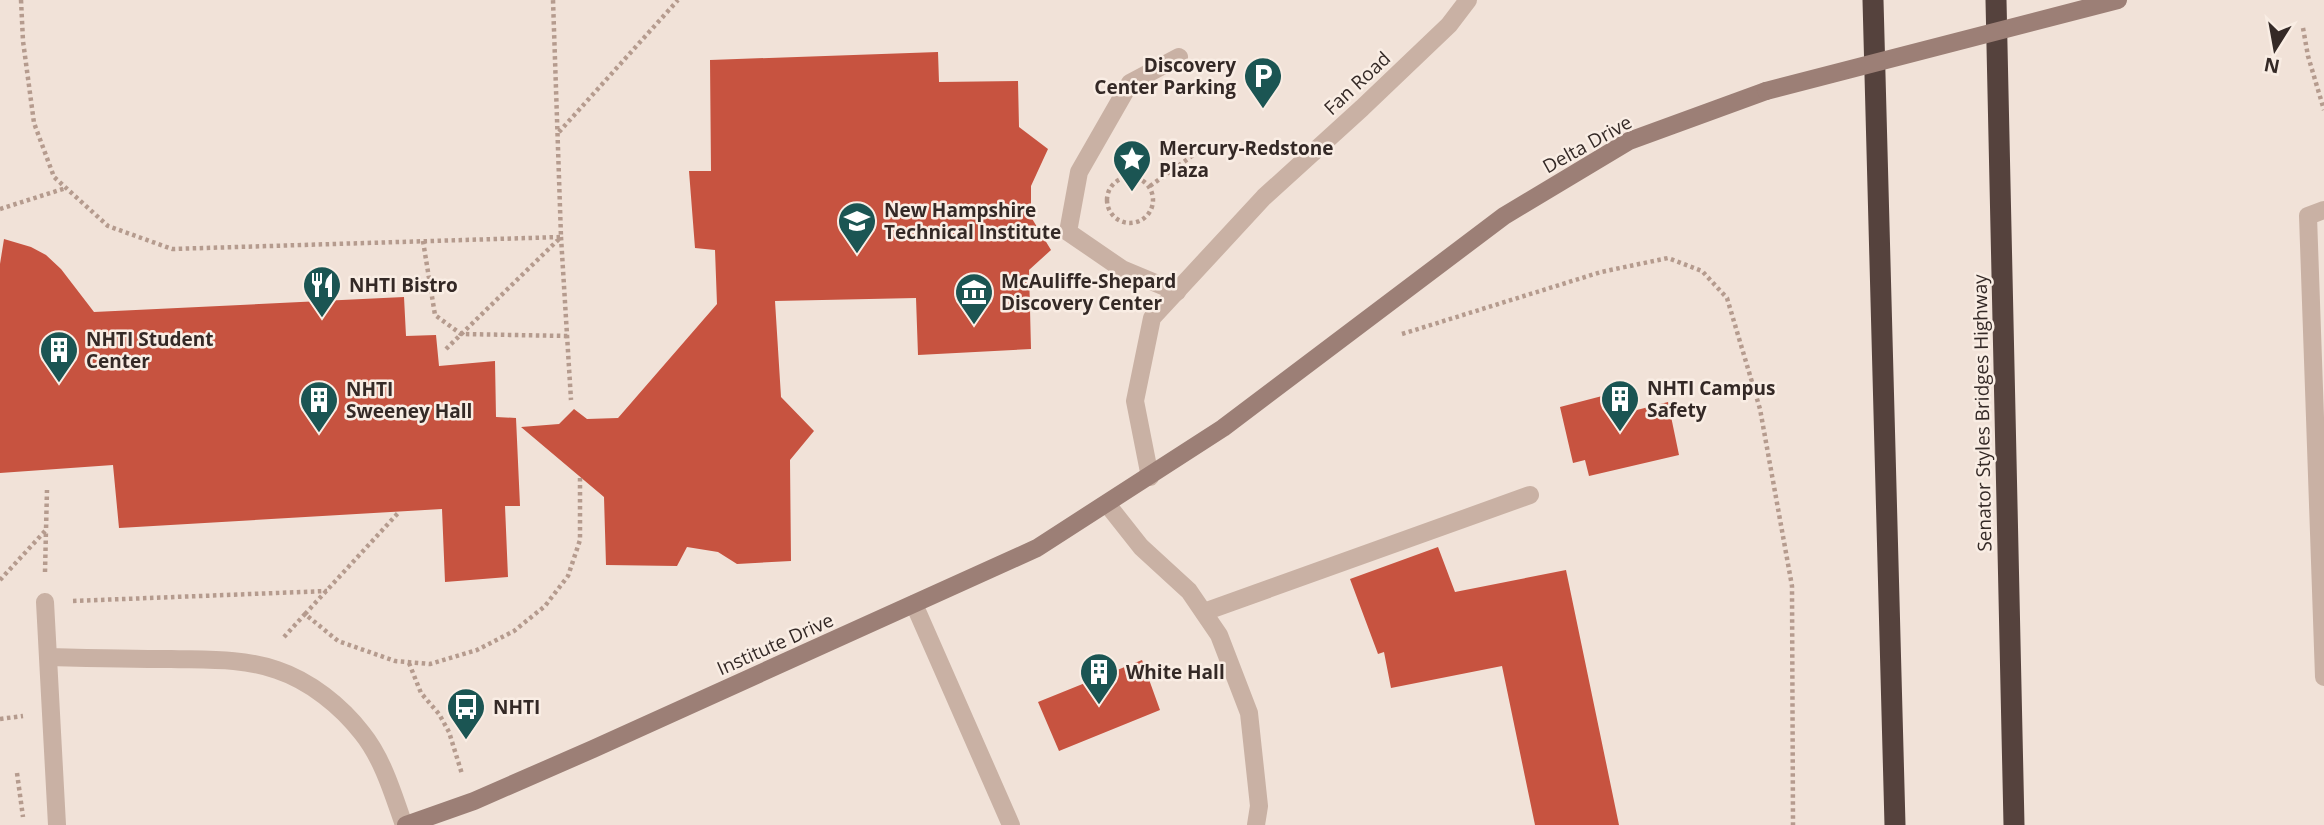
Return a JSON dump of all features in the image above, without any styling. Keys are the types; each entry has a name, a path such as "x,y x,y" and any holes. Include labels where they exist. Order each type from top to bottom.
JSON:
{"highway":[{"path":"1873,0 1895,825"},
{"name":"Senator Styles Bridges Highway","path":"1996,0 2014,825"}],"street":[{"name":"Fan Road","path":"1150,477 1135,401 1152,318 1264,197 1448,25 1468,0"},
{"name":"Delta Drive","path":"1150,477 1223,429 1504,216 1629,141 1766,92 2118,0"},
{"path":"1177,292 1122,270 1068,232 1079,172 1130,83 1179,57"},
{"path":"2324,210 2308,216 2320,451 2324,677"},
{"name":"Institute Drive","path":"405,825 498,790 1037,548 1150,477"},
{"path":"1204,612 1531,495"},
{"path":"1107,504 1141,547 1189,591 1219,635 1249,713 1259,806 1256,825"},
{"path":"45,602 57,825"},
{"path":"915,604 1011,825"},
{"path":"48,657 221,660 277,669 301,680 340,709 363,734 387,779 405,825"}],"path":[{"path":"21,0 23,41 34,123 54,177 108,226 172,249 561,236"},
{"path":"553,0 561,236 571,400"},
{"path":"558,133 678,0"},
{"path":"2303,28 2308,56 2324,110"},
{"path":"1150,186 1199,151"},
{"path":"1137,177 1150,186 1154,200 1149,215 1135,223 1128,223 1114,216 1107,203 1107,195 1115,182 1137,177"},
{"path":"0,209 67,188"},
{"path":"446,349 561,236"},
{"path":"423,240 435,315 461,334 568,336"},
{"path":"1425,328 1601,272 1668,258 1702,271 1727,298 1760,409 1792,586 1793,825"},
{"path":"305,614 338,641 395,662 430,664 477,650 514,631 545,606 568,576 580,540 580,478"},
{"path":"47,490 45,602 327,591"},
{"path":"285,637 399,512"},
{"path":"0,580 46,530"},
{"path":"409,663 421,693 439,714 449,732 457,762"},
{"path":"17,773 24,825"}],"building":[{"name":"McAuliffe-Shepard Discovery Center","path":"938,52 939,82 1018,81 1019,127 1048,149 1031,186 1031,217 1051,250 1029,270 1031,349 918,355 916,298 775,301 781,397 814,431 790,460 791,561 737,564 718,552 687,547 677,566 606,565 604,497 521,427 559,424 574,409 587,419 618,418 717,304 715,250 695,248 689,171 711,171 710,60"},
{"name":"NHTI Sweeney Hall","path":"4,239 31,247 46,255 61,269 94,312 404,297 406,336 436,335 439,366 495,361 496,417 516,418 520,506 505,506 508,577 445,582 442,509 119,528 113,465 0,473 0,264"},
{"name":"NHTI Campus Safety","path":"1625,390 1629,412 1668,402 1679,455 1589,476 1585,460 1573,463 1560,407"},
{"path":"1438,547 1455,592 1566,570 1619,825 1535,825 1502,666 1391,688 1384,652 1378,654 1350,579"},
{"name":"White Hall","path":"1142,660 1160,710 1059,751 1038,702"}],"place":[{"name":"Discovery Center Parking","path":"1263,110"},
{"name":"Mercury-Redstone Plaza","path":"1132,193"},
{"name":"New Hampshire Technical Institute","path":"857,255"},
{"name":"NHTI Bistro","path":"322,319"},
{"name":"McAuliffe-Shepard Discovery Center","path":"974,326"},
{"name":"NHTI Student Center","path":"59,384"},
{"name":"NHTI Campus Safety","path":"1620,433"},
{"name":"NHTI Sweeney Hall","path":"319,434"},
{"name":"White Hall","path":"1099,706"},
{"name":"NHTI","path":"466,741"}]}
